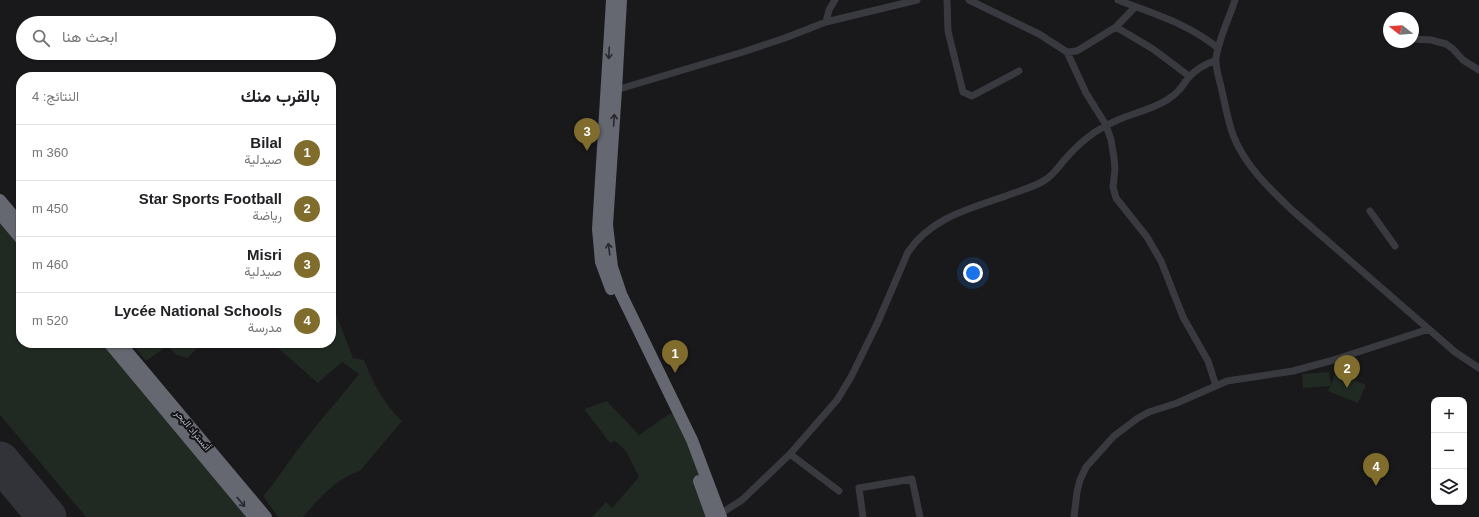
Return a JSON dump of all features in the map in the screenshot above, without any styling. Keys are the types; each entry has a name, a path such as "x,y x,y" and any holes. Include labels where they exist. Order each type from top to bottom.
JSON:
{"highway":[{"path":"612,0 598,229 601,262 609,286 652,372 717,516"},
{"path":"621,0 607,225 608,245 614,275 620,294 692,440 717,516"},
{"path":"0,200 16,219"},
{"path":"0,214 16,233"},
{"name":"أتستراد البحر","path":"113,348 254,517"},
{"name":"أتستراد البحر","path":"124,348 266,517"}],"street":[{"path":"826,22 829,10 835,0"},
{"path":"616,90 743,52 826,22 917,0"},
{"path":"947,0 948,31 963,92 972,96 1019,71"},
{"path":"969,0 1040,34 1067,52 1086,93 1106,125 1114,158 1115,168 1113,187 1116,198 1147,237 1161,261 1183,317 1208,361 1216,386"},
{"path":"1118,0 1164,16 1193,30 1218,48"},
{"path":"1235,0 1218,48 1216,60 1228,117 1233,135 1241,151 1268,187 1293,211 1455,352 1479,368"},
{"path":"1067,52 1077,51 1116,27 1135,7"},
{"path":"1116,27 1153,49 1190,76"},
{"path":"1419,39 1431,40 1446,44 1463,60 1479,70"},
{"path":"717,516 742,500 790,454 828,411 851,377 877,324 908,252 913,245 932,228 953,215 973,206 993,201 1032,187 1046,180 1080,144 1106,125 1166,100 1178,91 1190,76 1205,64 1216,60"},
{"path":"1370,211 1395,246"},
{"path":"1074,517 1077,492 1080,480 1086,467 1114,436 1138,418 1149,412 1177,403 1227,381 1293,372 1429,329"},
{"path":"790,454 839,491"},
{"path":"863,517 859,488 912,479 920,517"}],"shaded area":[{"path":"0,214 16,233 16,348 112,348 254,517 86,517 0,415"},
{"path":"336,314 353,358 364,360 380,393 390,408 402,421 360,471 351,474 335,484 303,517 278,517 263,496 297,450 359,374 342,362 318,383 278,348 336,348"},
{"path":"135,348 164,348 146,361"},
{"path":"169,348 198,348 187,358 177,355"},
{"path":"1329,372 1331,385 1336,372 1366,385 1358,403 1328,391 1330,386 1303,388 1302,374"},
{"path":"607,401 639,435 666,416 682,409 721,517 592,517 606,502 612,508 639,477 626,451 615,441 610,443 584,409"}],"runway":[{"path":"0,461 47,517"}],"place":[{"name":"Misri","path":"587,151"},
{"name":"Bilal","path":"675,373"},
{"name":"Star Sports Football","path":"1347,388"},
{"name":"Lycée National Schools","path":"1376,486"}]}
